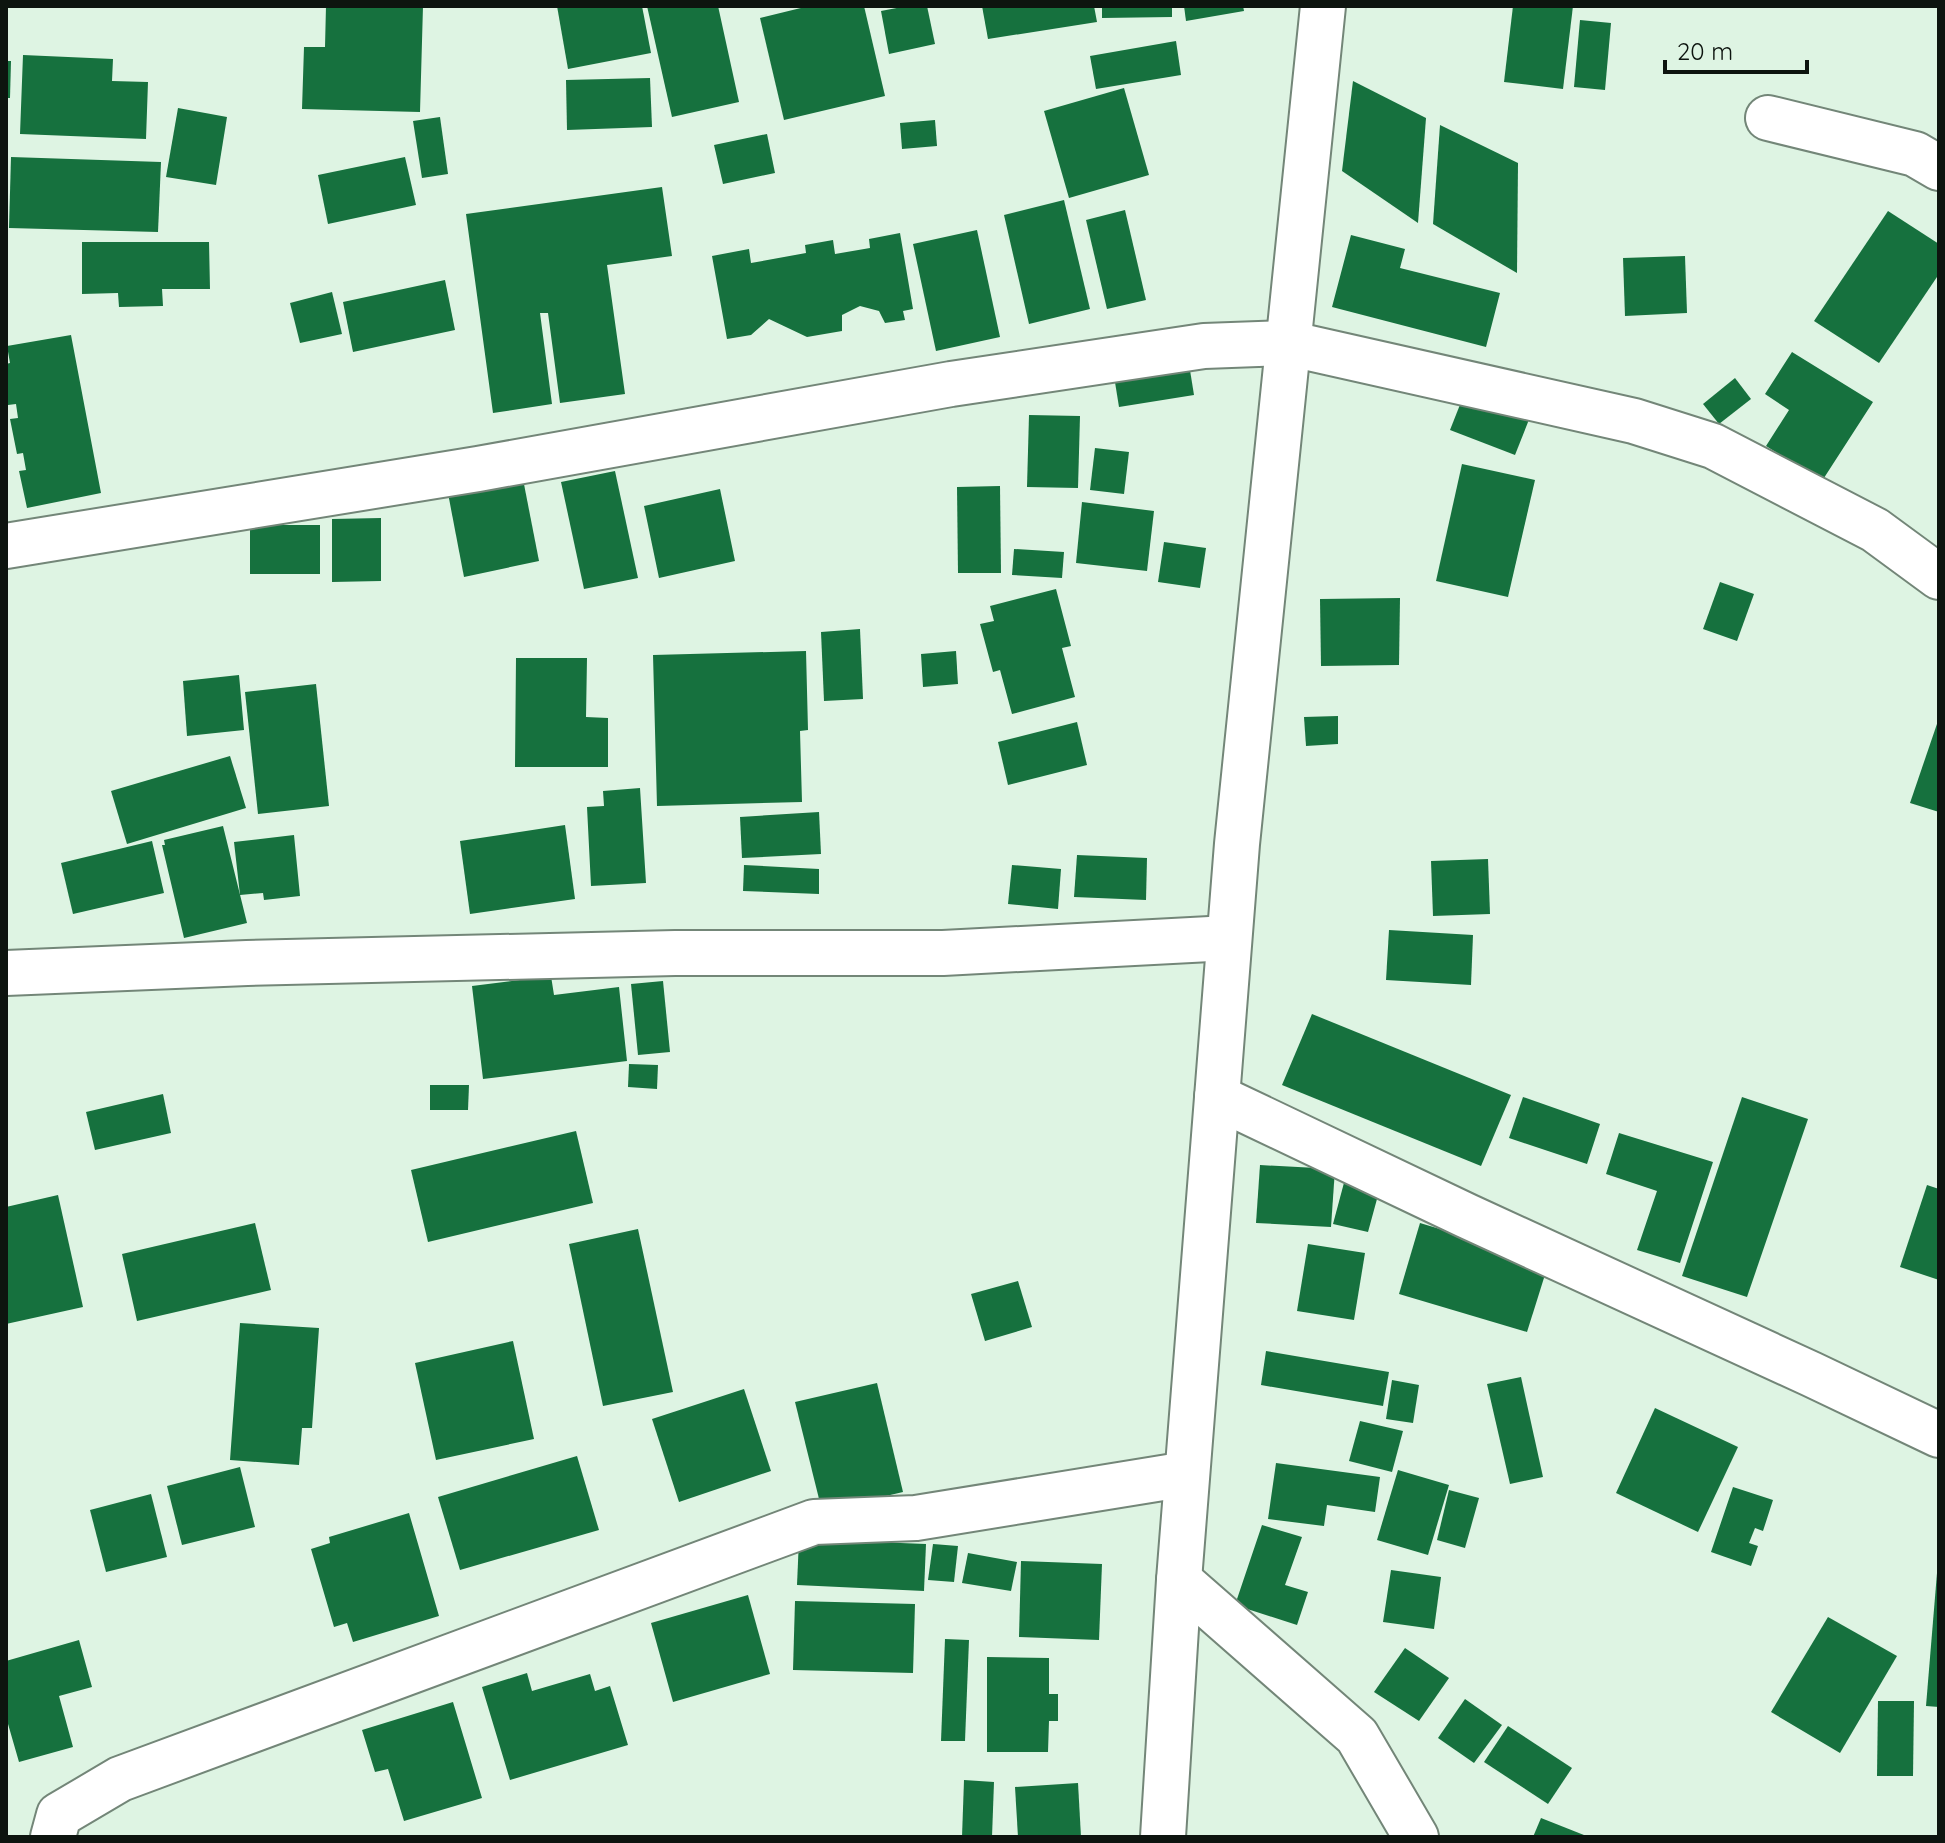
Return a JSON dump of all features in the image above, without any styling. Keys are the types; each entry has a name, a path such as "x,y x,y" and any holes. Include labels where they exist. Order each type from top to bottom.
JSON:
{"street":[{"path":"1163,1837 1179,1580 1237,844 1323,6"},
{"path":"1768,118 1915,154 1939,168"},
{"path":"6,546 478,469 951,384 1204,346 1287,343 1634,421 1713,446 1875,530 1939,577"},
{"path":"6,973 247,963 675,953 943,953 1229,938"},
{"path":"1217,1097 1939,1435"},
{"path":"53,1837 59,1815 120,1779 814,1522 916,1518 1187,1474"},
{"path":"1179,1580 1357,1736 1416,1837"}],"building":[{"path":"326,6 423,6 420,112 302,109 304,47 325,47"},
{"path":"557,6 642,6 651,53 568,69"},
{"path":"647,6 718,6 739,102 672,117"},
{"path":"809,6 864,6 885,96 784,120 760,18"},
{"path":"927,6 935,44 889,54 881,11"},
{"path":"982,6 1094,6 1097,22 988,39"},
{"path":"1102,6 1172,6 1172,17 1102,18"},
{"path":"1184,6 1243,6 1244,11 1186,21"},
{"path":"1513,6 1573,6 1563,89 1504,82"},
{"path":"1580,20 1611,23 1605,90 1574,87"},
{"path":"1176,41 1181,75 1096,89 1090,56"},
{"path":"23,55 113,59 112,81 148,82 146,139 20,134"},
{"path":"6,61 11,61 10,98 6,98"},
{"path":"650,78 652,127 567,130 566,80"},
{"path":"1353,81 1426,118 1418,223 1342,171"},
{"path":"1124,88 1149,175 1069,198 1044,111"},
{"path":"178,108 227,117 216,185 166,177"},
{"path":"440,117 448,174 422,178 413,121"},
{"path":"935,120 937,146 902,149 900,123"},
{"path":"1440,125 1518,163 1517,273 1433,224"},
{"path":"767,134 775,173 723,184 714,145"},
{"path":"11,157 161,162 158,232 9,228"},
{"path":"405,157 416,205 328,224 318,175"},
{"path":"662,187 672,256 607,265 625,394 560,403 548,313 540,313 552,404 493,413 466,214"},
{"path":"1064,200 1090,309 1029,324 1004,215"},
{"path":"1125,210 1146,300 1107,309 1086,220"},
{"path":"1888,211 1939,244 1939,274 1879,363 1814,321"},
{"path":"977,230 1000,337 936,351 913,244"},
{"path":"900,233 913,309 903,311 905,320 885,323 879,311 860,306 842,315 842,331 807,337 769,319 751,335 727,339 712,256 749,249 751,263 806,253 805,245 833,240 835,254 870,248 869,239"},
{"path":"1351,235 1405,249 1400,268 1500,293 1486,347 1332,307"},
{"path":"82,242 209,242 210,289 162,289 163,306 119,307 118,293 82,294"},
{"path":"1685,256 1687,313 1625,316 1623,258"},
{"path":"445,280 455,330 353,352 343,302"},
{"path":"332,292 342,334 300,343 290,303"},
{"path":"71,335 101,493 27,508 19,471 26,470 23,453 17,454 10,419 18,418 16,404 8,405 6,397 6,364 10,363 7,346"},
{"path":"1792,352 1873,402 1822,481 1766,446 1789,410 1765,394"},
{"path":"1189,364 1194,395 1119,407 1114,376"},
{"path":"1735,378 1751,399 1719,424 1703,404"},
{"path":"1465,392 1530,417 1515,455 1450,430"},
{"path":"1029,415 1080,416 1078,488 1027,487"},
{"path":"1095,448 1129,452 1124,494 1090,490"},
{"path":"1462,464 1535,480 1508,597 1436,581"},
{"path":"615,471 638,578 584,589 561,482"},
{"path":"522,474 539,561 464,577 447,488"},
{"path":"1000,486 1001,573 958,573 957,487"},
{"path":"720,489 735,561 659,578 644,506"},
{"path":"1082,502 1154,511 1147,571 1076,563"},
{"path":"381,518 381,581 332,582 332,519"},
{"path":"250,525 320,525 320,574 250,574"},
{"path":"1164,542 1206,548 1200,588 1158,582"},
{"path":"1014,549 1064,552 1062,578 1012,575"},
{"path":"1720,582 1754,594 1737,641 1703,629"},
{"path":"1056,589 1071,646 1062,648 1075,697 1012,714 1000,670 993,672 980,624 994,621 990,606"},
{"path":"1400,598 1399,665 1321,666 1320,599"},
{"path":"860,629 863,699 824,701 821,632"},
{"path":"806,651 808,730 800,731 802,802 657,806 653,655"},
{"path":"956,651 958,684 923,687 921,654"},
{"path":"516,658 587,658 586,717 608,718 608,767 515,767"},
{"path":"239,675 244,730 187,736 183,681"},
{"path":"316,684 329,806 258,814 245,692"},
{"path":"1338,716 1338,744 1306,746 1304,717"},
{"path":"1939,718 1939,812 1910,803"},
{"path":"1077,722 1087,765 1008,785 998,742"},
{"path":"230,756 246,808 127,844 111,791"},
{"path":"640,788 646,883 591,886 587,807 604,806 603,791"},
{"path":"819,812 821,854 742,858 740,817"},
{"path":"565,825 575,899 470,914 460,841"},
{"path":"223,826 247,923 184,938 162,845 165,845 164,840"},
{"path":"294,835 300,896 264,900 263,893 240,895 234,842"},
{"path":"152,841 164,893 73,914 61,863"},
{"path":"1077,855 1147,858 1146,900 1074,897"},
{"path":"1488,859 1490,914 1433,916 1431,861"},
{"path":"744,865 819,869 819,894 743,891"},
{"path":"1012,865 1061,869 1058,909 1008,904"},
{"path":"1389,930 1473,935 1471,985 1386,980"},
{"path":"551,976 554,995 619,987 627,1061 483,1079 472,986"},
{"path":"663,981 670,1052 638,1055 631,984"},
{"path":"1312,1014 1511,1095 1481,1166 1282,1085"},
{"path":"629,1064 658,1065 657,1089 628,1087"},
{"path":"430,1085 469,1085 468,1110 430,1110"},
{"path":"163,1094 171,1133 95,1150 86,1112"},
{"path":"1523,1097 1600,1124 1587,1164 1509,1138"},
{"path":"1742,1097 1808,1119 1747,1297 1682,1276"},
{"path":"576,1131 593,1203 428,1242 411,1170"},
{"path":"1619,1133 1713,1162 1680,1263 1637,1250 1657,1191 1606,1174"},
{"path":"1260,1165 1335,1169 1331,1227 1256,1223"},
{"path":"1345,1179 1380,1188 1368,1232 1333,1224"},
{"path":"1927,1185 1939,1189 1939,1280 1900,1267"},
{"path":"58,1195 83,1307 6,1324 6,1207"},
{"path":"255,1223 271,1290 137,1321 122,1254"},
{"path":"1420,1223 1549,1262 1527,1332 1399,1294"},
{"path":"638,1229 673,1392 603,1406 569,1244"},
{"path":"1308,1244 1365,1253 1354,1320 1297,1311"},
{"path":"1018,1281 1032,1327 985,1341 971,1294"},
{"path":"240,1323 319,1328 312,1428 302,1428 299,1465 230,1460"},
{"path":"513,1341 534,1439 436,1460 415,1363"},
{"path":"1266,1351 1389,1372 1383,1406 1261,1385"},
{"path":"1521,1377 1543,1477 1510,1484 1487,1384"},
{"path":"1392,1380 1419,1385 1413,1423 1386,1419"},
{"path":"877,1383 903,1492 822,1511 795,1402"},
{"path":"744,1389 771,1471 679,1502 652,1419"},
{"path":"1655,1408 1738,1447 1698,1532 1616,1493"},
{"path":"1360,1421 1403,1431 1392,1472 1349,1461"},
{"path":"577,1456 599,1530 460,1570 438,1497"},
{"path":"1276,1463 1380,1477 1375,1512 1327,1505 1324,1526 1268,1519"},
{"path":"240,1467 255,1527 182,1545 167,1486"},
{"path":"1398,1470 1449,1485 1428,1555 1377,1540"},
{"path":"1733,1487 1773,1500 1763,1531 1755,1528 1749,1543 1758,1546 1751,1566 1711,1552"},
{"path":"1449,1490 1479,1498 1465,1548 1437,1540"},
{"path":"151,1494 167,1557 106,1572 90,1510"},
{"path":"409,1513 439,1616 353,1642 347,1623 334,1627 311,1549 330,1543 329,1537"},
{"path":"1262,1525 1302,1537 1285,1585 1308,1592 1297,1625 1235,1605"},
{"path":"799,1539 926,1544 924,1591 797,1585"},
{"path":"933,1544 958,1546 954,1582 928,1580"},
{"path":"968,1553 1017,1562 1011,1591 962,1583"},
{"path":"1021,1561 1102,1564 1099,1640 1019,1637"},
{"path":"1391,1570 1441,1577 1434,1629 1383,1622"},
{"path":"1939,1573 1939,1707 1926,1706"},
{"path":"748,1595 770,1674 673,1702 651,1623"},
{"path":"795,1601 915,1604 913,1673 793,1670"},
{"path":"1828,1617 1897,1656 1840,1753 1771,1712"},
{"path":"945,1639 969,1640 965,1741 941,1741"},
{"path":"79,1640 92,1687 59,1696 73,1747 19,1762 6,1717 6,1661"},
{"path":"1405,1648 1449,1678 1419,1721 1374,1692"},
{"path":"987,1657 1049,1658 1049,1694 1058,1694 1058,1721 1049,1721 1048,1752 987,1752"},
{"path":"527,1673 532,1691 590,1674 595,1691 610,1686 628,1745 510,1780 482,1687"},
{"path":"1465,1699 1502,1725 1474,1763 1438,1738"},
{"path":"1878,1701 1914,1701 1913,1776 1877,1776"},
{"path":"453,1702 482,1798 404,1821 388,1769 375,1772 362,1730"},
{"path":"1508,1726 1572,1768 1548,1804 1484,1762"},
{"path":"964,1780 994,1782 992,1837 962,1837"},
{"path":"1078,1783 1081,1837 1018,1837 1015,1787"},
{"path":"1541,1818 1589,1837 1533,1837"}]}
